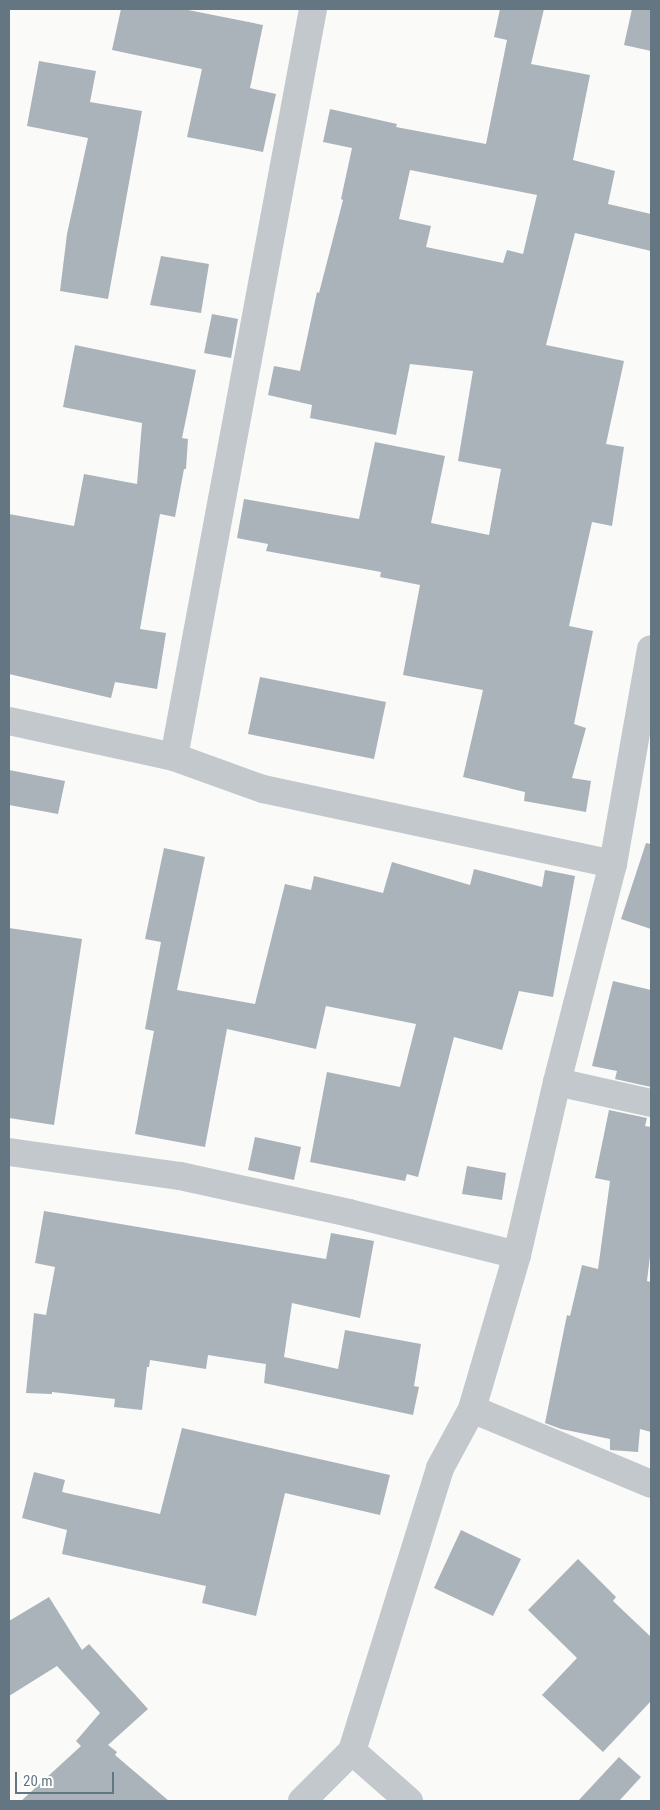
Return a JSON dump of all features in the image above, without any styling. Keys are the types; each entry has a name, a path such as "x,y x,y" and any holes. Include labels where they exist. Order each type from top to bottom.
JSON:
{"street":[{"path":"174,757 313,9"},
{"path":"302,1801 352,1751 440,1468 472,1409 517,1255 557,1082 613,864 651,649"},
{"path":"9,721 174,757 263,788 613,864"},
{"path":"557,1082 651,1103"},
{"path":"9,1152 180,1176 349,1213 517,1255"},
{"path":"472,1409 651,1484"},
{"path":"352,1751 409,1801"}],"building":[{"path":"121,9 183,9 263,25 250,88 276,94 263,152 187,137 202,69 112,50"},
{"path":"500,9 544,9 531,64 590,75 573,160 615,171 608,204 651,214 651,251 575,233 546,345 624,361 606,444 624,447 612,526 592,522 569,626 593,631 574,724 586,728 572,778 591,781 586,812 524,801 525,792 463,777 483,690 403,675 420,585 380,577 381,572 266,551 268,544 237,538 244,499 359,519 375,442 445,456 431,523 489,535 501,469 458,461 473,371 410,364 396,435 310,418 312,405 268,395 274,366 300,371 317,292 319,293 343,200 341,199 352,148 323,142 330,109 397,124 396,127 486,144 507,40 494,37","holes":["410,170 537,195 523,254 507,250 503,263 426,247 431,226 399,219"]},
{"path":"632,9 651,9 651,51 624,45"},
{"path":"39,61 96,71 90,102 142,111 108,299 60,291 67,234 88,138 27,126"},
{"path":"161,256 209,264 201,313 150,305"},
{"path":"212,314 238,319 231,358 204,353"},
{"path":"75,345 196,370 182,438 188,439 186,469 184,469 175,517 160,514 140,629 166,633 157,689 115,682 111,698 9,674 9,514 74,526 84,474 137,484 142,423 63,407"},
{"path":"260,677 386,702 374,759 248,734"},
{"path":"9,770 65,781 58,814 9,805"},
{"path":"646,843 651,844 651,929 621,919"},
{"path":"164,848 205,857 177,990 255,1004 285,884 311,890 314,876 383,893 392,862 470,885 474,869 542,887 545,870 575,876 553,997 519,991 502,1050 454,1037 418,1177 407,1174 405,1181 310,1162 327,1072 400,1087 416,1024 326,1006 316,1049 227,1029 205,1147 135,1134 154,1031 145,1029 161,942 145,939"},
{"path":"9,928 82,939 54,1125 9,1118"},
{"path":"613,981 651,990 651,1087 615,1079 617,1071 592,1066"},
{"path":"609,1110 647,1118 645,1126 651,1127 651,1248 647,1281 651,1282 651,1432 640,1429 638,1452 610,1450 610,1439 561,1429 545,1423 567,1315 570,1316 582,1265 598,1269 610,1181 595,1178"},
{"path":"255,1137 301,1147 294,1180 248,1170"},
{"path":"467,1166 506,1173 502,1200 462,1194"},
{"path":"44,1211 326,1259 331,1233 374,1241 360,1318 292,1303 284,1357 338,1369 345,1330 421,1344 414,1386 419,1387 413,1415 264,1383 266,1364 208,1355 206,1369 150,1360 149,1367 147,1367 142,1410 114,1407 115,1399 52,1392 52,1394 26,1393 34,1313 46,1315 55,1267 35,1263"},
{"path":"182,1428 390,1475 380,1515 285,1493 256,1616 202,1603 206,1586 62,1554 67,1530 22,1518 34,1472 65,1480 62,1492 160,1514"},
{"path":"461,1530 521,1559 493,1616 434,1588"},
{"path":"578,1559 616,1597 613,1601 651,1637 651,1701 603,1752 542,1695 577,1658 528,1610"},
{"path":"49,1597 82,1650 89,1644 148,1709 108,1745 117,1752 115,1755 169,1801 21,1801 81,1746 76,1741 100,1713 57,1666 9,1696 9,1621"},
{"path":"619,1757 641,1777 619,1801 578,1801"}]}
